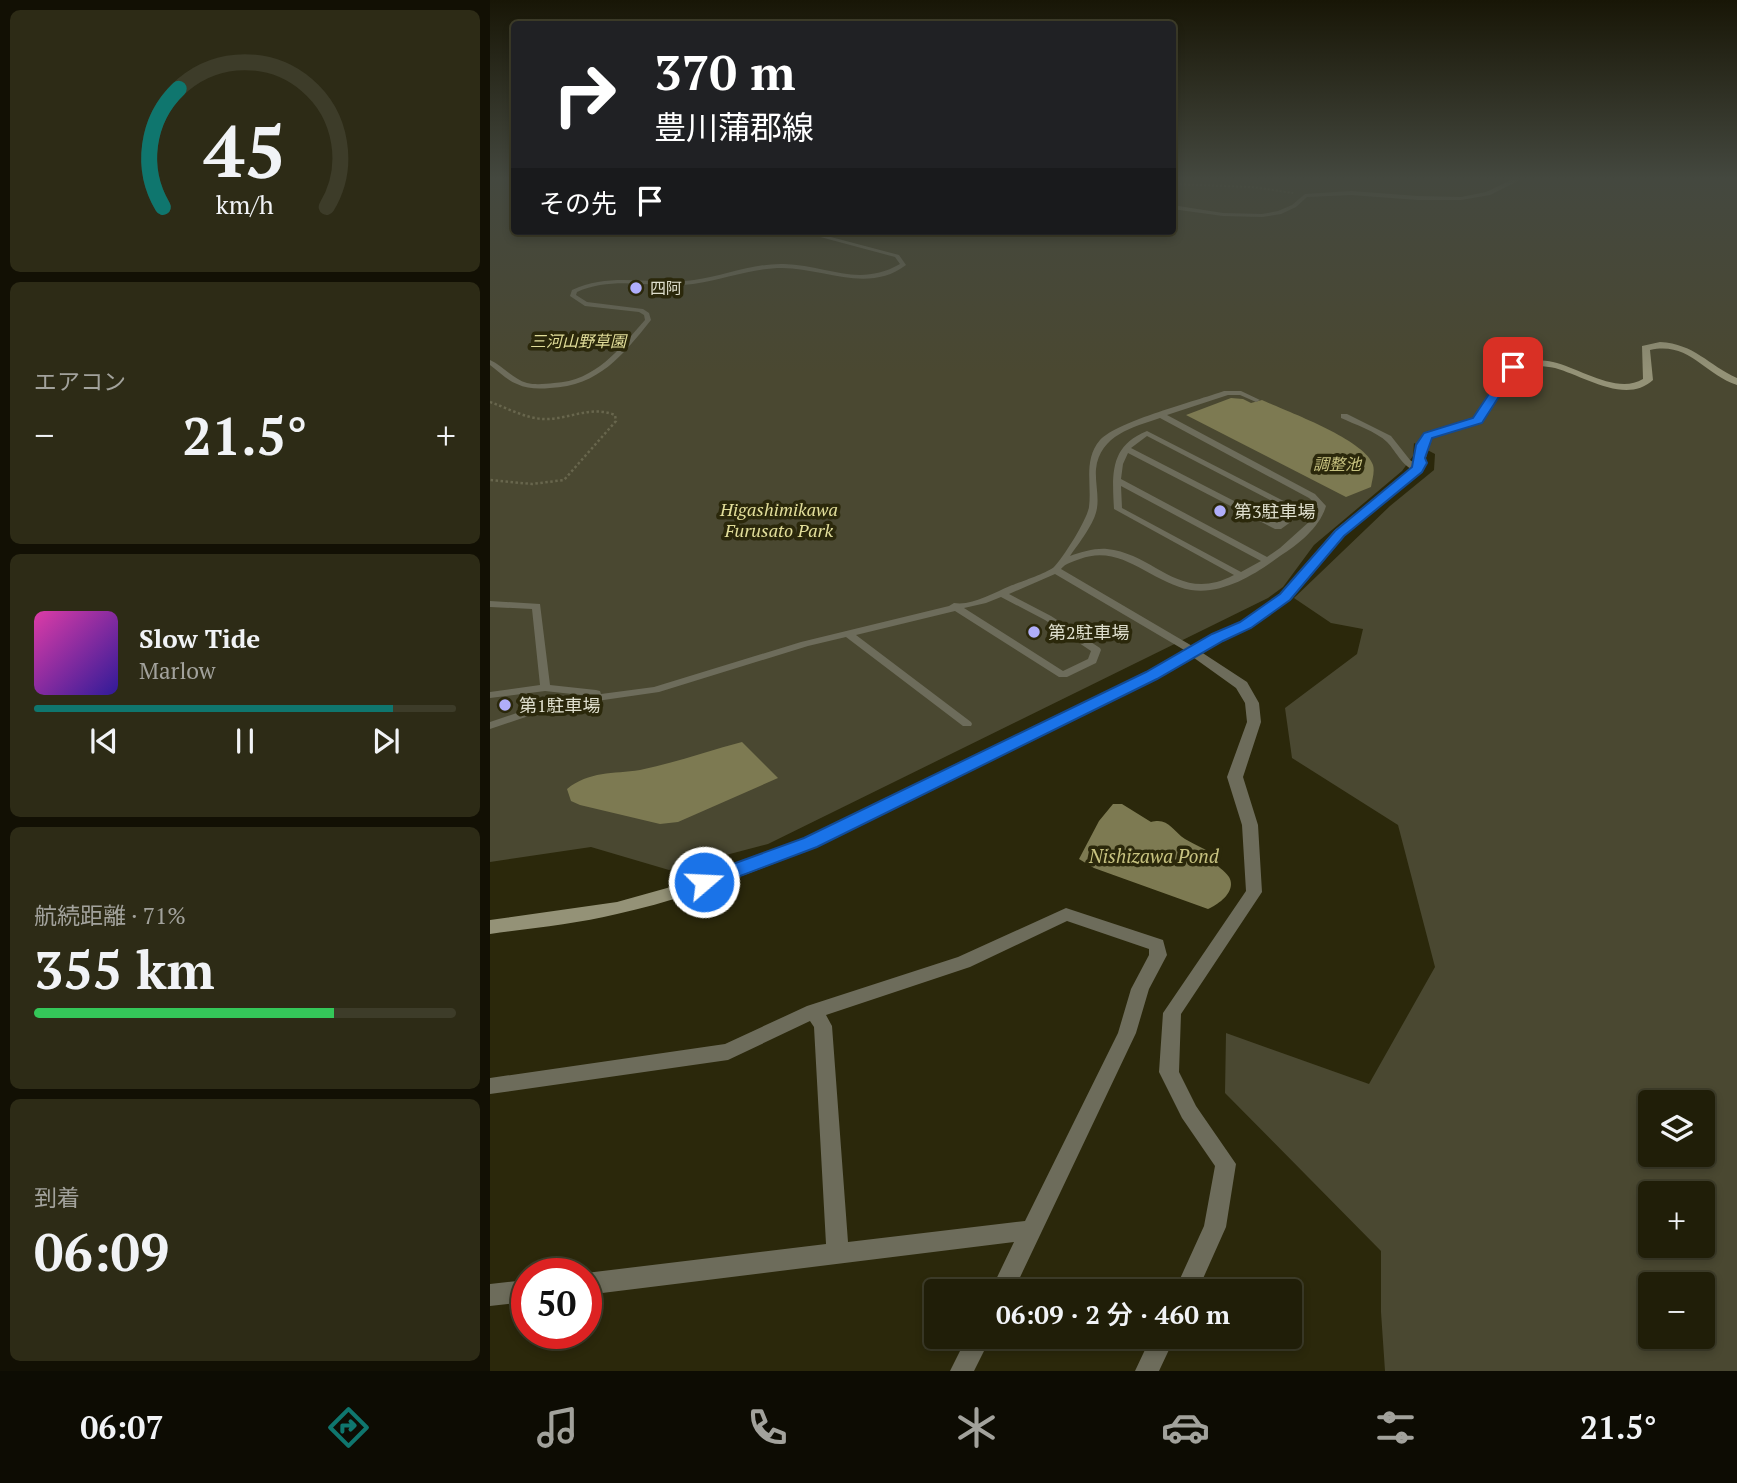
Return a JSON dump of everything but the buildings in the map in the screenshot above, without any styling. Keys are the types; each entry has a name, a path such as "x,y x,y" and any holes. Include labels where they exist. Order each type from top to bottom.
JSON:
{"main road":[{"path":"490,927 618,908 756,865 810,843 1151,676 1245,625 1285,597 1339,534 1417,470 1421,463 1419,458 1422,445 1428,436 1478,421 1513,367 1541,363 1615,385 1633,387 1648,380 1643,351 1645,348 1661,346 1692,352 1703,358 1717,374 1737,382"}],"street":[{"path":"1191,1279 1215,1227 1226,1164 1189,1112 1169,1072 1172,1013 1254,892 1250,825 1235,777 1254,722 1252,703 1242,685 1195,652"},
{"path":"490,1086 728,1052 814,1011 964,962 1066,914 1157,944 1158,955 1140,989 1127,1033 1007,1279"},
{"path":"814,1011 823,1026 838,1254"},
{"path":"602,1282 1031,1230"},
{"path":"490,1295 511,1293"},
{"path":"962,1371 973,1349"},
{"path":"1147,1371 1157,1349"}],"lane":[{"path":"490,362 523,384 535,386 572,384 588,380 600,372 648,320 648,314 641,310 585,304 573,296 574,291 585,285 628,280 680,283 754,268 787,265 846,278 863,277 887,273 903,265 897,256 851,244"},
{"path":"1059,566 1071,545 1080,536 1093,509 1092,468 1104,442 1121,429 1227,393 1241,393 1256,400"},
{"path":"490,726 553,704 656,690 847,634 1002,594 1090,551 1106,550 1119,554 1185,585 1214,587 1268,561 1316,520 1322,506 1312,496 1161,415"},
{"path":"1344,416 1388,438 1417,470"},
{"path":"1240,575 1118,509 1119,459 1125,448 1147,433 1316,520"},
{"path":"1125,448 1278,527 1299,512"},
{"path":"1117,480 1268,561"},
{"path":"1059,566 1195,652"},
{"path":"954,606 1062,675 1093,661 1096,650 1048,618 1002,594"},
{"path":"490,604 537,606 545,688"},
{"path":"847,634 967,724"},
{"path":"490,695 545,688 616,695"}],"path":[{"path":"490,402 537,419 564,418 601,410 615,415 616,421 565,480 533,484 490,480"}],"green space":[{"path":"490,244 1737,244 1737,1371 1385,1371 1381,1251 1225,1093 1226,1033 1369,1084 1435,967 1398,825 1292,758 1285,708 1357,654 1363,629 1331,623 1294,598 1390,506 1434,470 1435,454 1414,443 1413,456 1402,471 1314,545 1283,587 1268,598 768,844 669,870 591,847 490,862"}],"water":[{"name":"調整池","path":"1231,398 1251,403 1262,400 1341,436 1367,455 1373,465 1371,487 1346,497 1186,415"},
{"path":"742,742 778,778 678,822 660,824 580,805 571,801 567,789 593,776 640,770"},
{"name":"Nishizawa Pond","path":"1113,804 1122,804 1151,822 1162,821 1185,839 1212,853 1211,860 1231,882 1226,896 1208,909 1094,868 1079,859 1099,821"}],"place":[{"name":"四阿","path":"636,288"},
{"name":"第3駐車場","path":"1220,511"},
{"name":"第2駐車場","path":"1034,632"},
{"name":"第1駐車場","path":"505,705"}],"route":[{"path":"704,882 810,843 1151,676 1263,614 1285,597 1339,534 1417,470 1421,463 1419,458 1422,445 1428,436 1478,421 1513,367"}],"park label":[{"name":"三河山野草園","path":"578,341"},
{"name":"Higashimikawa Furusato Park","path":"779,519"}]}
